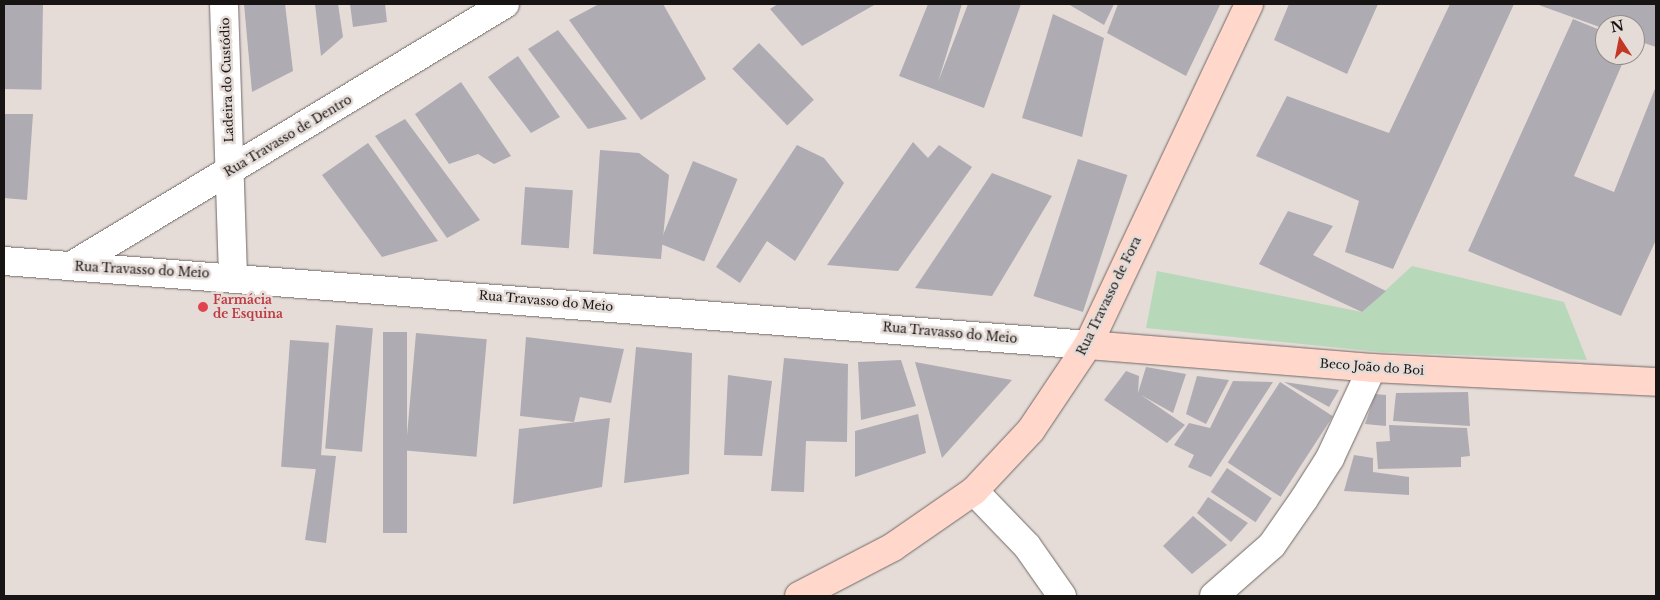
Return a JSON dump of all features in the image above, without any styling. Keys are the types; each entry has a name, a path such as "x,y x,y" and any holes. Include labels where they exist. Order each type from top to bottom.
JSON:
{"main road":[{"name":"Rua Travasso de Fora","path":"799,596 893,547 974,491 1031,430 1088,345 1249,4"},
{"name":"Beco João do Boi","path":"1088,345 1372,368 1656,382"}],"street":[{"name":"Ladeira do Custódio","path":"224,4 233,275"},
{"name":"Rua Travasso de Dentro","path":"71,266 505,4"},
{"name":"Rua Travasso do Meio","path":"4,261 233,275 1088,345"},
{"path":"1214,596 1272,545 1304,499 1330,458 1372,368"},
{"path":"974,491 1026,546 1062,596"}],"green space":[{"path":"1412,266 1564,302 1587,360 1380,352 1146,328 1157,271 1362,312"}],"building":[{"path":"4,4 43,5 42,90 4,89"},
{"path":"244,4 285,4 293,71 252,92"},
{"path":"315,4 338,4 343,37 321,56"},
{"path":"350,4 385,4 387,22 353,27"},
{"path":"599,4 663,4 706,79 641,120 569,20"},
{"path":"778,4 876,4 802,46 770,9"},
{"path":"928,4 962,4 938,82 968,4 1021,4 984,108 899,76"},
{"path":"1068,4 1114,4 1104,25"},
{"path":"1118,4 1220,5 1186,76 1107,33"},
{"path":"1289,4 1378,4 1347,74 1274,40"},
{"path":"1450,4 1514,4 1393,269 1345,252 1359,201 1256,156 1287,96 1389,133"},
{"path":"1536,4 1656,4 1656,47 1645,43 1645,15 1595,15 1595,25"},
{"path":"1053,14 1104,38 1082,137 1022,118"},
{"path":"1573,19 1595,28 1595,65 1622,65 1574,176 1614,192 1656,86 1656,240 1621,316 1468,251"},
{"path":"558,30 627,119 588,129 528,49"},
{"path":"759,43 814,100 787,126 732,69"},
{"path":"518,56 560,117 531,133 488,77"},
{"path":"461,82 511,156 494,164 478,154 449,164 415,114"},
{"path":"4,114 33,114 27,200 4,198"},
{"path":"405,119 480,220 447,238 375,136"},
{"path":"913,142 928,158 939,145 972,167 898,271 827,265"},
{"path":"368,143 438,241 382,257 322,175"},
{"path":"797,145 824,158 844,183 795,261 767,241 740,283 716,267"},
{"path":"600,150 639,153 669,175 661,259 593,254"},
{"path":"1078,159 1127,175 1083,312 1034,296"},
{"path":"693,161 738,179 704,262 660,244"},
{"path":"992,173 1052,196 992,296 915,288"},
{"path":"525,187 573,190 569,248 521,245"},
{"path":"1288,211 1333,226 1313,255 1386,291 1362,312 1259,264"},
{"path":"336,325 373,328 362,452 325,449"},
{"path":"383,332 407,332 407,533 383,533"},
{"path":"416,333 487,339 476,457 406,451"},
{"path":"526,337 624,349 611,403 580,397 574,422 520,416"},
{"path":"290,340 329,343 320,469 281,467"},
{"path":"636,347 692,353 689,474 624,483"},
{"path":"784,358 848,364 847,442 806,441 804,492 771,491"},
{"path":"901,360 916,406 861,420 858,362"},
{"path":"915,362 1012,380 942,458"},
{"path":"1146,367 1186,374 1173,413 1141,395 1185,425 1167,443 1104,400 1126,371 1139,376 1138,393"},
{"path":"728,375 772,381 762,456 724,455"},
{"path":"1197,376 1229,380 1206,424 1186,414"},
{"path":"1233,381 1273,382 1211,477 1188,467 1194,455 1174,445 1189,423 1210,428"},
{"path":"1280,382 1333,416 1281,497 1228,463"},
{"path":"1284,382 1339,390 1329,407"},
{"path":"1468,392 1470,426 1393,421 1396,393"},
{"path":"1375,394 1386,395 1386,426 1365,424"},
{"path":"918,414 926,453 855,477 855,431"},
{"path":"610,418 602,487 513,504 519,429"},
{"path":"1389,425 1467,428 1470,456 1461,457 1461,467 1378,469 1376,442 1390,441"},
{"path":"318,455 336,456 326,543 305,540"},
{"path":"1354,455 1373,458 1373,472 1409,477 1409,495 1344,491"},
{"path":"1227,468 1272,498 1256,522 1211,492"},
{"path":"1208,497 1248,523 1231,542 1197,513"},
{"path":"1193,516 1227,545 1192,574 1163,546"}],"place":[{"name":"Farmácia de Esquina","path":"203,307"}]}
